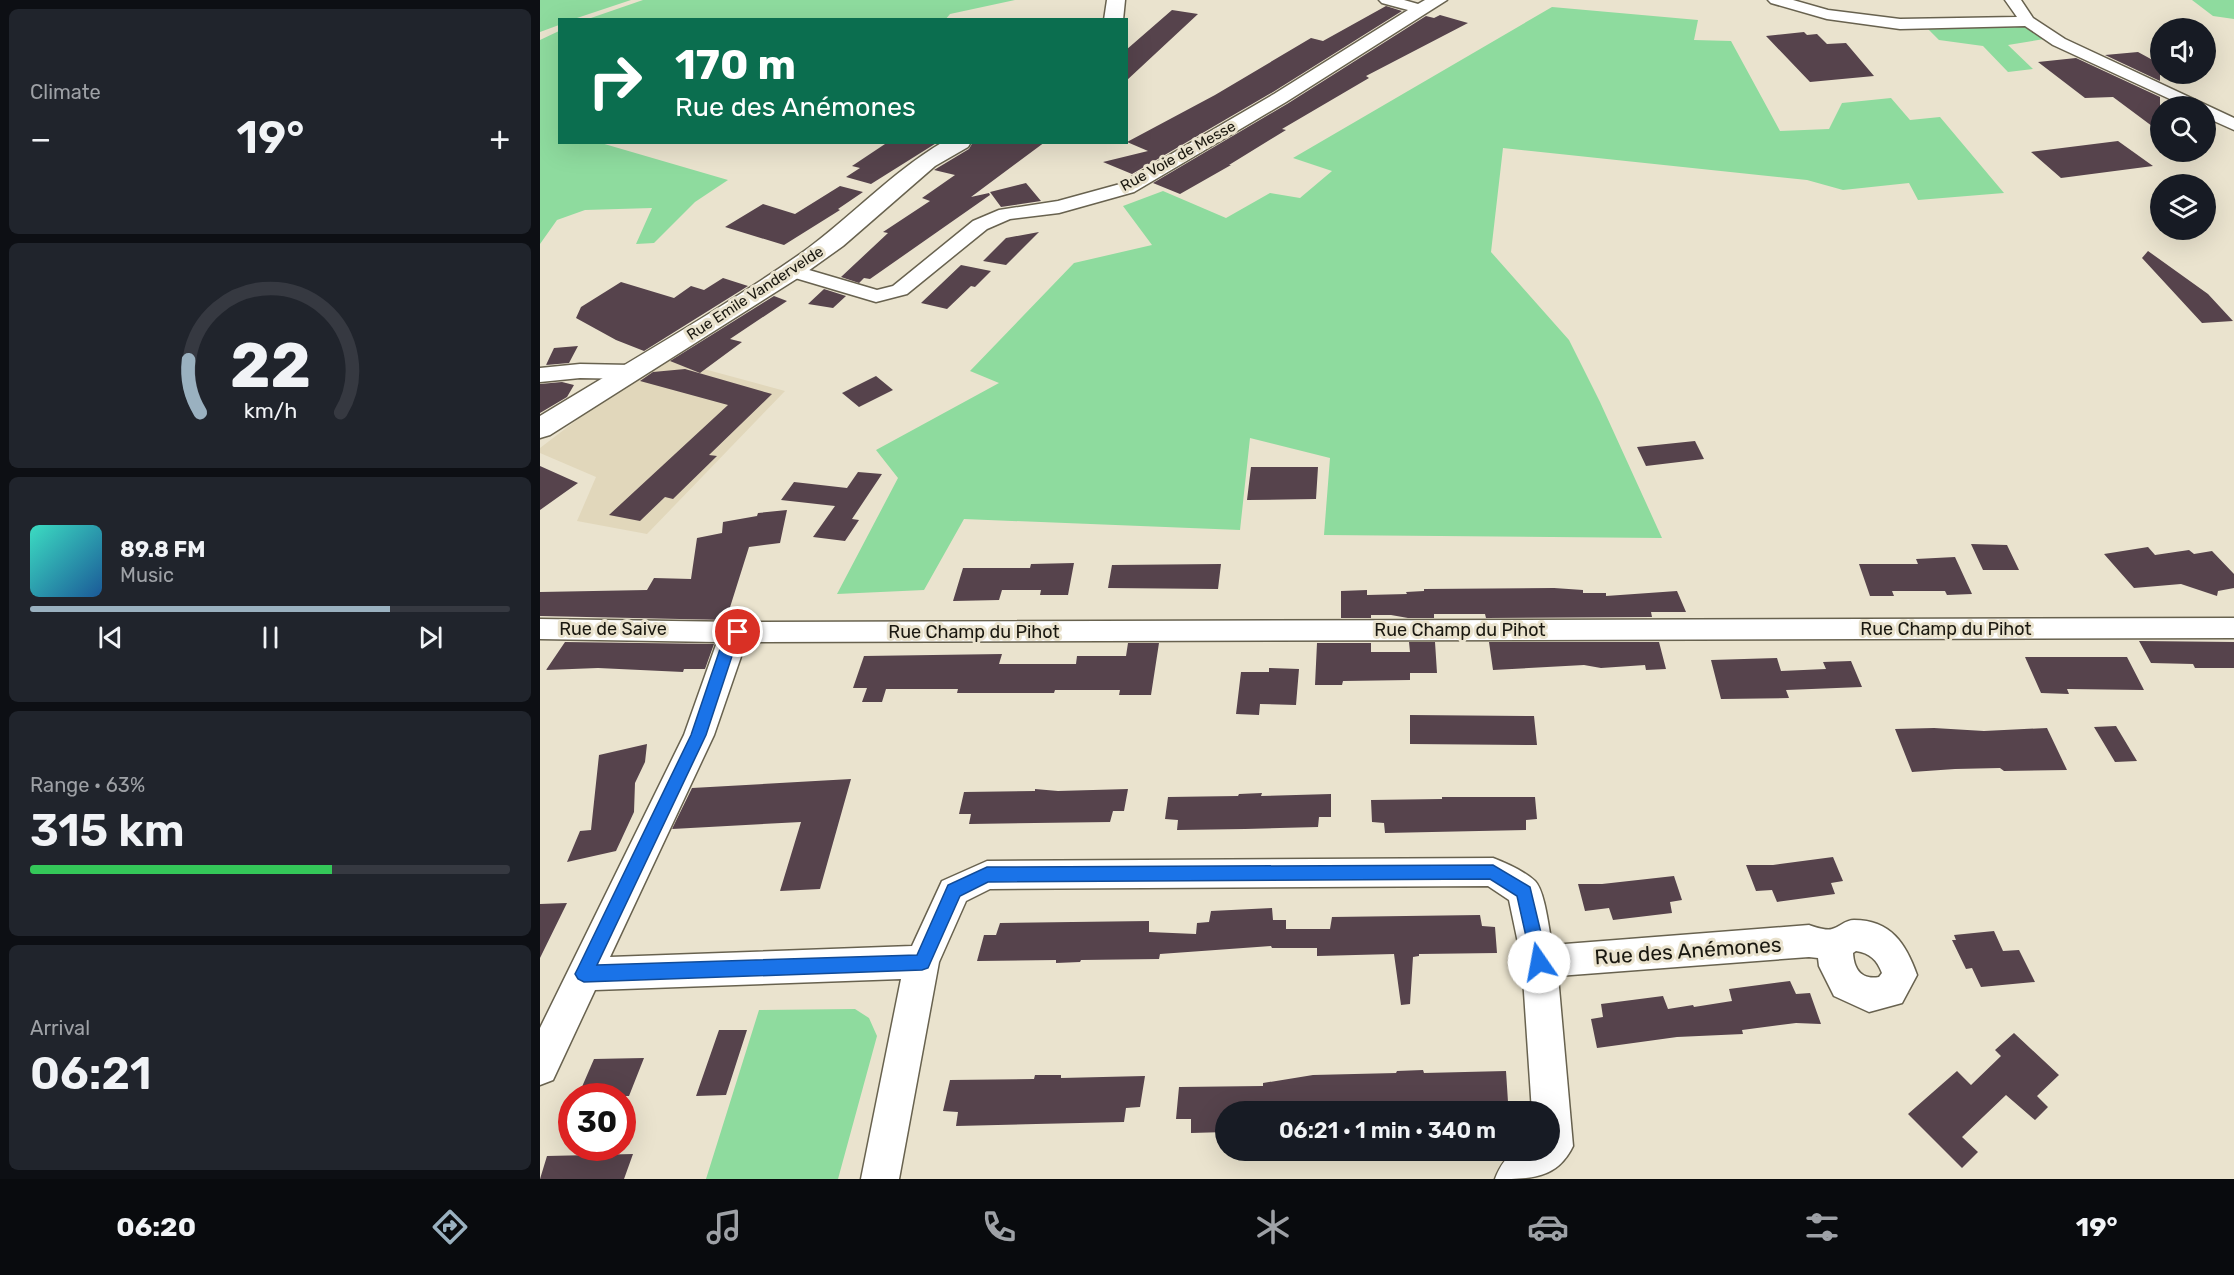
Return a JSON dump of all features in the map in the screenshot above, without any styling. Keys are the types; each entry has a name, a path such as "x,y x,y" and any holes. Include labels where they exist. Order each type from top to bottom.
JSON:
{"street":[{"path":"1113,18 1116,0"},
{"path":"1387,0 1421,9"},
{"name":"Rue Voie de Messe","path":"792,271 876,296 900,290 980,225 1006,214 1059,207 1127,188 1280,98 1439,0"},
{"path":"1776,0 1827,14 1900,24 2028,21"},
{"path":"2013,0 2028,21 2044,33 2079,53 2176,96"},
{"path":"2216,116 2234,125"},
{"name":"Rue Emile Vandervelde","path":"540,429 792,271 834,241 927,161 957,144"},
{"path":"540,375 580,371 631,372"},
{"name":"Rue Champ du Pihot","path":"686,630 738,632 2234,628"},
{"name":"Rue de Saive","path":"540,629 686,630"},
{"path":"540,1067 699,735 729,646 738,632"},
{"path":"880,1179 922,962 954,891 987,874 1493,872 1524,892 1539,962 1550,1101"},
{"name":"Rue des Anémones","path":"1539,962 1809,941 1835,946"},
{"path":"584,974 922,962"},
{"path":"1514,1179 1536,1161"}],"shaded area":[{"path":"667,359 785,391 647,534 577,521 596,477 540,453 540,448 629,380"}],"green space":[{"path":"540,0 631,0 577,18 558,18 558,25 540,32"},
{"path":"643,0 1015,0 950,14 947,18 591,18"},
{"path":"2192,0 2234,0 2234,19 2213,16"},
{"path":"1552,7 1698,20 1694,40 1731,41 1780,131 1829,129 1842,103 1891,98 1910,120 1940,117 2004,193 1918,200 1909,183 1843,190 1807,180 1503,148 1491,252 1569,340 1662,538 1324,535 1330,458 1250,438 1240,530 964,519 924,590 837,594 898,478 876,450 999,383 970,371 1074,263 1152,245 1123,206 1163,191 1226,218 1270,193 1300,198 1332,171 1293,158"},
{"path":"2022,23 2044,39 2008,45 2033,69 2008,72 1983,46 1939,40 1928,29"},
{"path":"558,31 558,144 604,144 728,180 695,202 654,243 636,244 652,208 585,210 557,220 540,244 540,40"},
{"path":"855,1009 869,1018 877,1036 838,1179 706,1179 759,1010"}],"building":[{"path":"1386,6 1402,11 1273,92 1132,174 1103,162 1148,151 1128,141 1215,95 1311,38 1323,41"},
{"path":"1172,10 1198,14 1128,79 1128,48"},
{"path":"1440,15 1468,23 1366,76 1369,78 1282,129 1286,130 1180,194 1153,183 1287,104 1426,16 1434,18"},
{"path":"1804,32 1807,35 1817,34 1827,44 1846,43 1874,76 1810,82 1766,36"},
{"path":"2138,52 2150,59 2150,76 2105,55"},
{"path":"2076,58 2158,96 2150,96 2150,125 2113,97 2085,98 2038,62"},
{"path":"2118,141 2153,166 2061,178 2031,152"},
{"path":"885,144 935,144 871,184 846,177 860,168 852,166"},
{"path":"972,144 1042,144 971,197 989,193 990,195 870,279 864,278 859,283 841,277 888,233 883,232 930,201 922,198 955,175 934,170 969,149"},
{"path":"1026,183 1041,201 1001,207 990,192"},
{"path":"840,186 863,192 838,209 840,210 784,245 725,227 763,204 795,214"},
{"path":"1039,232 1006,265 983,261 1006,238"},
{"path":"2148,251 2208,294 2233,321 2202,323 2142,258"},
{"path":"961,265 991,271 947,309 921,303"},
{"path":"723,278 748,286 644,351 616,340 576,318 581,307 621,282 674,298 691,286 704,290"},
{"path":"824,289 846,296 833,308 808,304"},
{"path":"774,296 787,301 730,339 742,342 700,373 670,361"},
{"path":"578,346 569,363 546,365 554,348"},
{"path":"685,369 772,394 709,455 717,456 673,499 665,497 640,521 609,515 728,405 640,381 653,372"},
{"path":"876,376 893,390 859,407 842,393"},
{"path":"562,382 574,385 567,397 540,413 540,384"},
{"path":"1695,441 1704,459 1646,466 1637,447"},
{"path":"540,466 578,483 540,510"},
{"path":"1251,467 1318,467 1316,499 1247,500"},
{"path":"858,472 882,474 852,519 859,520 845,541 813,537 835,506 781,500 794,482 847,488"},
{"path":"787,510 780,543 749,547 726,620 540,616 540,592 647,590 654,578 691,579 697,538 722,533 723,522 757,516 758,513"},
{"path":"1971,544 2007,545 2019,570 1983,570"},
{"path":"2148,547 2155,555 2189,550 2194,554 2212,551 2234,574 2234,588 2218,591 2217,596 2181,584 2134,588 2104,554"},
{"path":"1955,557 1972,594 1947,595 1945,591 1892,591 1894,596 1870,596 1859,564 1918,564 1916,559"},
{"path":"1074,563 1068,595 1040,595 1041,590 1002,590 999,600 953,601 963,568 1030,568 1031,564"},
{"path":"1221,564 1218,589 1108,588 1112,565"},
{"path":"1554,588 1583,590 1583,593 1606,593 1606,596 1677,591 1686,612 1651,612 1652,617 1486,618 1485,614 1434,614 1434,618 1371,615 1371,618 1341,618 1341,591 1367,590 1367,595 1407,594 1406,592 1424,591 1424,589"},
{"path":"2139,641 2234,642 2234,668 2195,668 2193,664 2151,663"},
{"path":"565,642 714,644 705,669 684,669 683,672 598,668 546,670"},
{"path":"1409,642 1435,642 1437,673 1410,673 1410,680 1343,681 1342,685 1315,685 1317,643 1371,643 1371,652 1410,652"},
{"path":"1489,642 1659,642 1666,669 1646,670 1645,665 1601,668 1584,665 1493,670"},
{"path":"1128,643 1159,643 1151,695 1119,695 1120,690 957,693 958,689 886,689 882,702 862,702 867,688 853,688 864,656 1002,654 999,664 1076,664 1077,656 1126,656"},
{"path":"2025,657 2127,657 2144,690 2067,689 2069,694 2041,693"},
{"path":"1777,658 1781,671 1826,669 1823,662 1851,661 1862,687 1786,690 1789,698 1721,699 1711,660"},
{"path":"1269,668 1299,669 1296,705 1260,704 1259,715 1236,714 1241,672 1269,672"},
{"path":"1410,715 1534,716 1537,745 1410,744"},
{"path":"2116,726 2137,761 2115,762 2094,727"},
{"path":"1934,728 1984,731 2047,728 2067,770 2004,771 2000,768 1912,772 1895,729"},
{"path":"647,744 645,762 635,783 634,812 616,851 567,862 580,831 591,830 599,755"},
{"path":"851,779 820,889 780,891 801,822 672,829 692,788"},
{"path":"1035,789 1058,791 1128,789 1124,811 1113,811 1110,822 969,824 971,814 959,814 964,792 1035,791"},
{"path":"1262,793 1261,796 1331,794 1331,817 1319,817 1318,827 1177,830 1178,820 1165,819 1168,797 1238,796 1239,794"},
{"path":"1442,797 1535,797 1537,819 1526,820 1526,830 1385,833 1384,823 1372,822 1371,800 1442,799"},
{"path":"1833,857 1843,881 1831,883 1835,894 1777,902 1772,890 1756,891 1746,865 1773,865"},
{"path":"1674,876 1682,900 1670,902 1672,913 1613,920 1609,908 1585,911 1578,884 1602,884"},
{"path":"567,903 540,958 540,904"},
{"path":"1272,908 1273,920 1286,920 1286,929 1330,929 1332,917 1480,915 1482,926 1495,927 1497,953 1419,954 1413,957 1410,1004 1401,1005 1394,954 1317,956 1317,948 1272,948 1271,946 1160,954 1159,959 1081,960 1080,962 1056,963 1056,960 977,961 984,935 996,935 1000,923 1149,921 1149,932 1196,934 1197,923 1209,922 1211,911"},
{"path":"1994,931 2003,951 2019,950 2035,982 1981,987 1972,968 1966,969 1952,940 1956,940 1954,935"},
{"path":"1790,981 1796,994 1810,993 1821,1024 1796,1023 1742,1030 1743,1034 1677,1037 1597,1048 1591,1019 1603,1017 1601,1004 1663,996 1668,1009 1693,1005 1694,1007 1732,1001 1729,989"},
{"path":"719,1030 747,1030 726,1095 696,1096"},
{"path":"2014,1033 2059,1075 2037,1096 2048,1107 2035,1120 2006,1095 1962,1137 1978,1152 1962,1168 1908,1114 1957,1071 1971,1085 2001,1056 1995,1050"},
{"path":"644,1058 634,1083 584,1083 594,1059"},
{"path":"1423,1070 1424,1073 1506,1071 1508,1101 1215,1101 1215,1132 1191,1133 1191,1119 1176,1119 1179,1087 1263,1086 1263,1083 1313,1075 1396,1073 1397,1071"},
{"path":"1035,1075 1061,1075 1061,1078 1145,1076 1140,1107 1126,1108 1124,1122 956,1126 958,1112 943,1111 950,1080 1034,1079"},
{"path":"547,1156 558,1156 558,1161 630,1161 624,1179 540,1179"}],"route":[{"path":"738,632 729,646 699,735 584,974 922,962 954,891 987,874 1493,872 1524,892 1539,962"}]}
